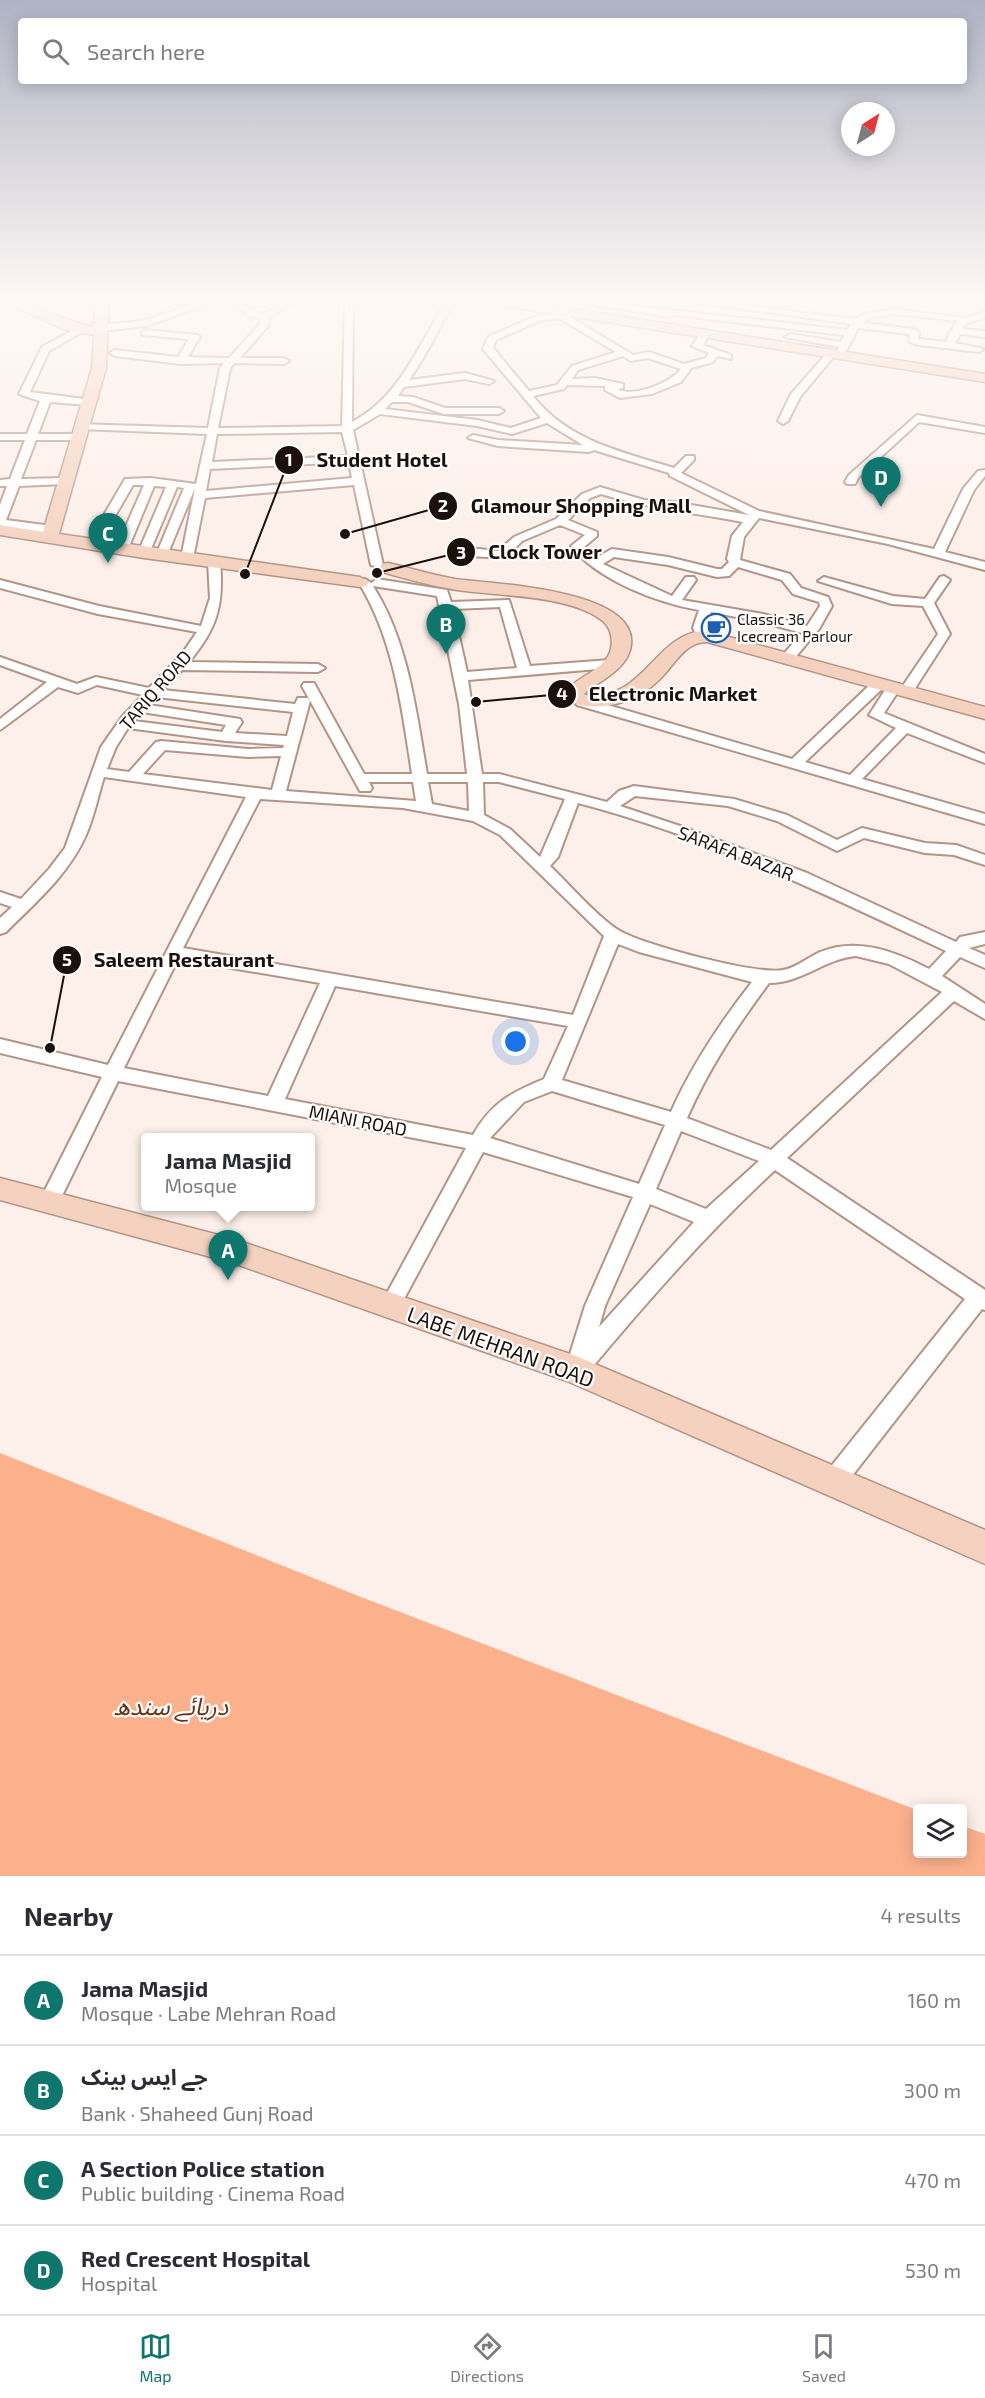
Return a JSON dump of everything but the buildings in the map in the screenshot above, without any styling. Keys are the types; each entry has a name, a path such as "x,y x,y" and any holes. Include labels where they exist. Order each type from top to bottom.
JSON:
{"street":[{"path":"26,390 24,394 46,399 88,402"},
{"path":"51,534 92,390"},
{"path":"187,558 202,495 204,466 218,410 220,390"},
{"path":"348,390 347,429 374,576 375,595 398,661 425,808"},
{"path":"0,436 32,437 79,431 347,429 377,411 397,390"},
{"path":"525,390 548,419 572,436 596,447 676,472"},
{"path":"528,394 548,390"},
{"path":"637,390 648,392 654,390"},
{"path":"783,421 795,396 801,390"},
{"path":"46,399 0,522 93,544 144,553 214,562 374,576 443,594 505,603 525,670"},
{"path":"389,399 410,399 444,411 499,411"},
{"path":"377,411 477,423 512,431 548,419"},
{"path":"851,482 853,477 916,418 985,430"},
{"path":"473,438 498,443 596,447"},
{"path":"676,472 690,458"},
{"path":"204,466 353,459"},
{"path":"676,472 674,474 753,517"},
{"path":"938,553 969,490 982,473"},
{"path":"0,483 65,481"},
{"path":"93,544 127,482 151,481 192,486 162,555"},
{"path":"122,549 151,481"},
{"path":"202,495 357,481"},
{"path":"144,553 173,483"},
{"path":"470,552 501,555 518,539 560,521 586,496 600,490 643,503 674,505 753,517 938,553 985,566"},
{"path":"969,490 985,494"},
{"path":"753,517 735,544 733,559 736,563 786,577 797,591 824,600 826,606 810,631 788,657"},
{"path":"560,521 593,534 577,546 594,564 674,602 763,618 810,631"},
{"path":"0,530 51,534"},
{"path":"594,564 612,554 668,561 725,573 736,563"},
{"name":"TARIQ ROAD","path":"0,928 62,862 78,836 99,772 115,737 152,693 180,666 204,630 215,603 214,562"},
{"path":"674,602 690,580"},
{"path":"928,603 944,580"},
{"path":"824,581 892,600 928,603"},
{"path":"0,584 98,610 204,630"},
{"path":"443,594 532,595 597,609 607,615 622,636 618,658 573,694 582,702 985,819"},
{"path":"443,594 462,676 476,776 477,817"},
{"path":"795,764 894,687 944,634 928,603"},
{"path":"703,636 699,628 706,609"},
{"path":"582,702 619,696 635,688 649,679 685,641 703,636 716,637 985,713"},
{"path":"0,662 78,689 96,681 152,693 300,709"},
{"path":"462,676 610,664"},
{"path":"180,666 318,668"},
{"path":"0,726 57,681"},
{"path":"278,795 300,709 309,686 370,799"},
{"path":"894,687 876,715 985,759"},
{"path":"141,708 235,722 226,737"},
{"path":"126,724 290,747"},
{"path":"853,780 905,727"},
{"path":"132,777 161,745 248,753 290,747"},
{"path":"99,772 255,794 370,799 477,817 505,832 613,935 639,946 777,979 798,974 837,952 855,949 868,951 930,978 954,991 985,1013"},
{"name":"SARAFA BAZAR","path":"360,778 499,777 573,797 610,808 801,877 985,962"},
{"path":"610,808 624,794 633,791 729,802 782,818 837,846 862,833 925,848 956,850 985,860"},
{"path":"49,1202 173,952 255,794"},
{"path":"541,865 550,857 573,797"},
{"path":"0,897 23,905"},
{"path":"551,1084 579,1022 613,935"},
{"path":"930,978 966,940 985,938"},
{"path":"173,952 579,1022"},
{"path":"576,1370 595,1306 693,1083 727,1026 765,977"},
{"path":"273,1104 330,979"},
{"path":"576,1370 661,1270 709,1219 954,991"},
{"name":"MIANI ROAD","path":"0,1046 114,1073 478,1143 644,1193 709,1219"},
{"path":"390,1306 487,1127 518,1097 551,1084 676,1121 772,1158 982,1299 833,1482"},
{"name":"LABE MEHRAN ROAD","path":"0,1189 234,1251 576,1370 833,1482 888,1503 985,1547"}],"water":[{"name":"دریائے سندھ","path":"0,1453 361,1597 913,1808 913,1858 967,1858 967,1827 985,1834 985,1876 0,1876"}],"place":[{"name":"Red Crescent Hospital","path":"881,507"},
{"name":"Glamour Shopping Mall","path":"345,534"},
{"name":"A Section Police station","path":"108,563"},
{"name":"Clock Tower","path":"377,573"},
{"name":"Student Hotel","path":"245,574"},
{"name":"Classic 36 Icecream Parlour","path":"716,628"},
{"name":"جے ایس بینک","path":"446,654"},
{"name":"Electronic Market","path":"476,702"},
{"name":"Saleem Restaurant","path":"50,1048"},
{"name":"Jama Masjid","path":"228,1280"}]}
